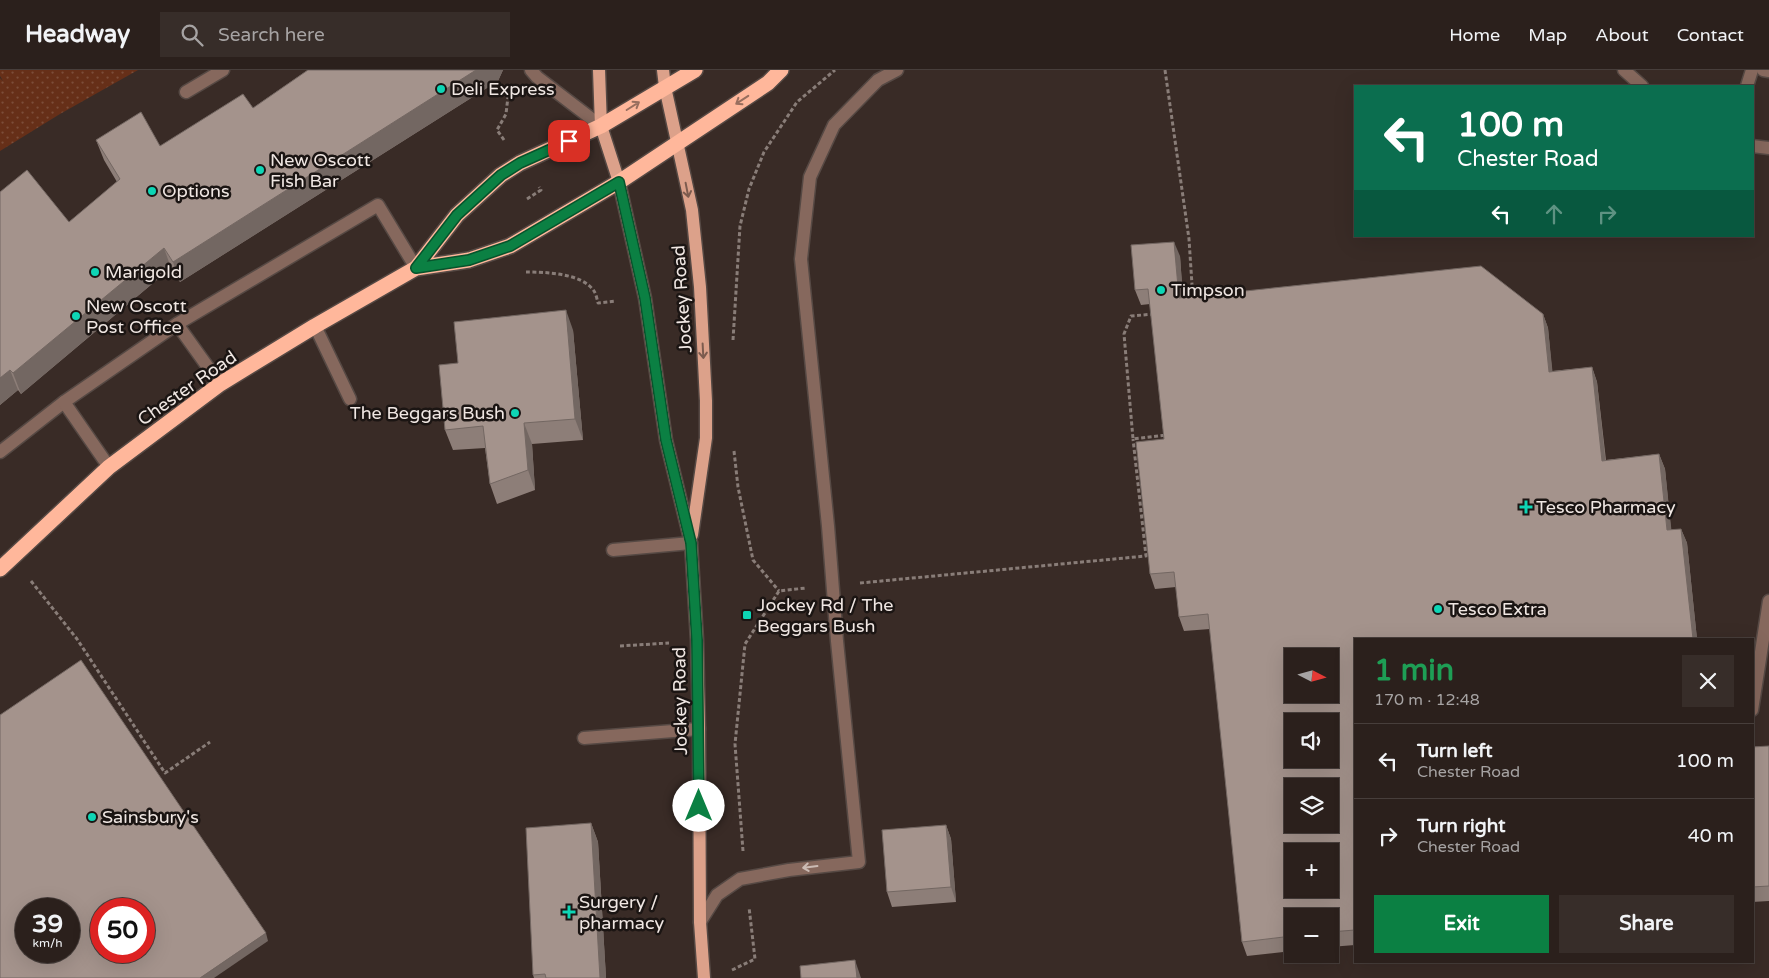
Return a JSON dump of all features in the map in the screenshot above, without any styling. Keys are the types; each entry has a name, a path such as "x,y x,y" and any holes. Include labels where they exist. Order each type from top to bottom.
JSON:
{"highway":[{"name":"Chester Road","path":"416,268 457,215 501,175 520,163 601,126 695,70"},
{"name":"Chester Road","path":"0,569 109,467 220,384 315,326 416,268 469,260 510,246 619,182 768,83 781,70"}],"main road":[{"name":"Jockey Road","path":"599,70 601,126 619,182 645,298 666,440 691,543 697,640 700,922 704,978"},
{"name":"Jockey Road","path":"664,70 665,87 692,210 700,287 706,438 691,543"}],"street":[{"path":"186,92 223,70"},
{"path":"531,70 601,126"},
{"path":"700,922 717,895 740,879 789,870 858,862 801,259 810,177 834,125 878,80 897,70"},
{"path":"1624,70 1641,85"},
{"path":"1747,85 1752,70"},
{"path":"1762,70 1769,71"},
{"path":"1754,146 1769,148"},
{"path":"0,452 64,402 177,324 378,205 416,268"},
{"path":"177,324 220,384"},
{"path":"315,326 350,399"},
{"path":"64,402 109,467"},
{"path":"613,550 691,543"},
{"path":"1754,697 1769,601"},
{"path":"584,738 699,729"}],"path":[{"path":"733,342 740,226 750,190 764,152 797,102 835,70"},
{"path":"1165,70 1189,239 1193,301"},
{"path":"497,130 506,114 509,87"},
{"path":"522,272 544,272 578,279 593,290 598,302"},
{"path":"779,591 1146,556 1124,334 1131,316 1158,313"},
{"path":"1133,439 1167,435"},
{"path":"734,448 738,487 753,560 779,591"},
{"path":"38,589 77,639 165,773 210,742"},
{"path":"727,972 755,959 735,744 745,644 779,591"},
{"path":"620,646 697,640"}],"shaded area":[{"path":"0,70 138,70 60,114 0,151 0,78 3,81 0,76"}],"building":[{"path":"308,70 476,70 173,262 164,248 13,373 10,370 0,378 0,192 27,170 69,222 120,179 96,140 141,112 160,146 243,94 253,108"},
{"name":"Tesco Extra","path":"1174,242 1179,298 1481,266 1543,314 1549,372 1592,367 1602,461 1659,454 1667,530 1681,529 1693,638 1354,638 1354,930 1339,931 1339,908 1284,908 1284,937 1242,942 1208,614 1179,617 1174,572 1150,574 1136,442 1164,439 1148,289 1135,290 1131,245"},
{"name":"The Beggars Bush","path":"566,310 575,419 524,423 528,470 490,484 483,426 445,430 439,365 458,363 454,322"},
{"name":"Sainsbury's","path":"81,660 266,933 200,978 0,978 0,715"},
{"path":"1769,746 1769,886 1754,887 1754,747"},
{"name":"Surgery / pharmacy","path":"591,823 600,978 546,978 545,974 533,975 526,828"},
{"path":"946,825 951,887 887,892 882,830"},
{"path":"855,960 857,978 801,978 800,966"}],"place":[{"name":"Deli Express","path":"441,89"},
{"name":"New Oscott Fish Bar","path":"260,170"},
{"name":"Options","path":"152,191"},
{"name":"Marigold","path":"95,272"},
{"name":"Timpson","path":"1161,290"},
{"name":"New Oscott Post Office","path":"76,316"},
{"name":"The Beggars Bush","path":"515,413"},
{"name":"Tesco Pharmacy","path":"1526,507"},
{"name":"Tesco Extra","path":"1438,609"},
{"name":"Jockey Rd / The Beggars Bush","path":"747,615"},
{"name":"Sainsbury's","path":"92,817"},
{"name":"Surgery / pharmacy","path":"569,912"}],"route":[{"path":"569,141 520,163 501,175 457,215 416,268 469,260 510,246 619,182 645,298 666,440 691,543 697,640 699,806"}]}
